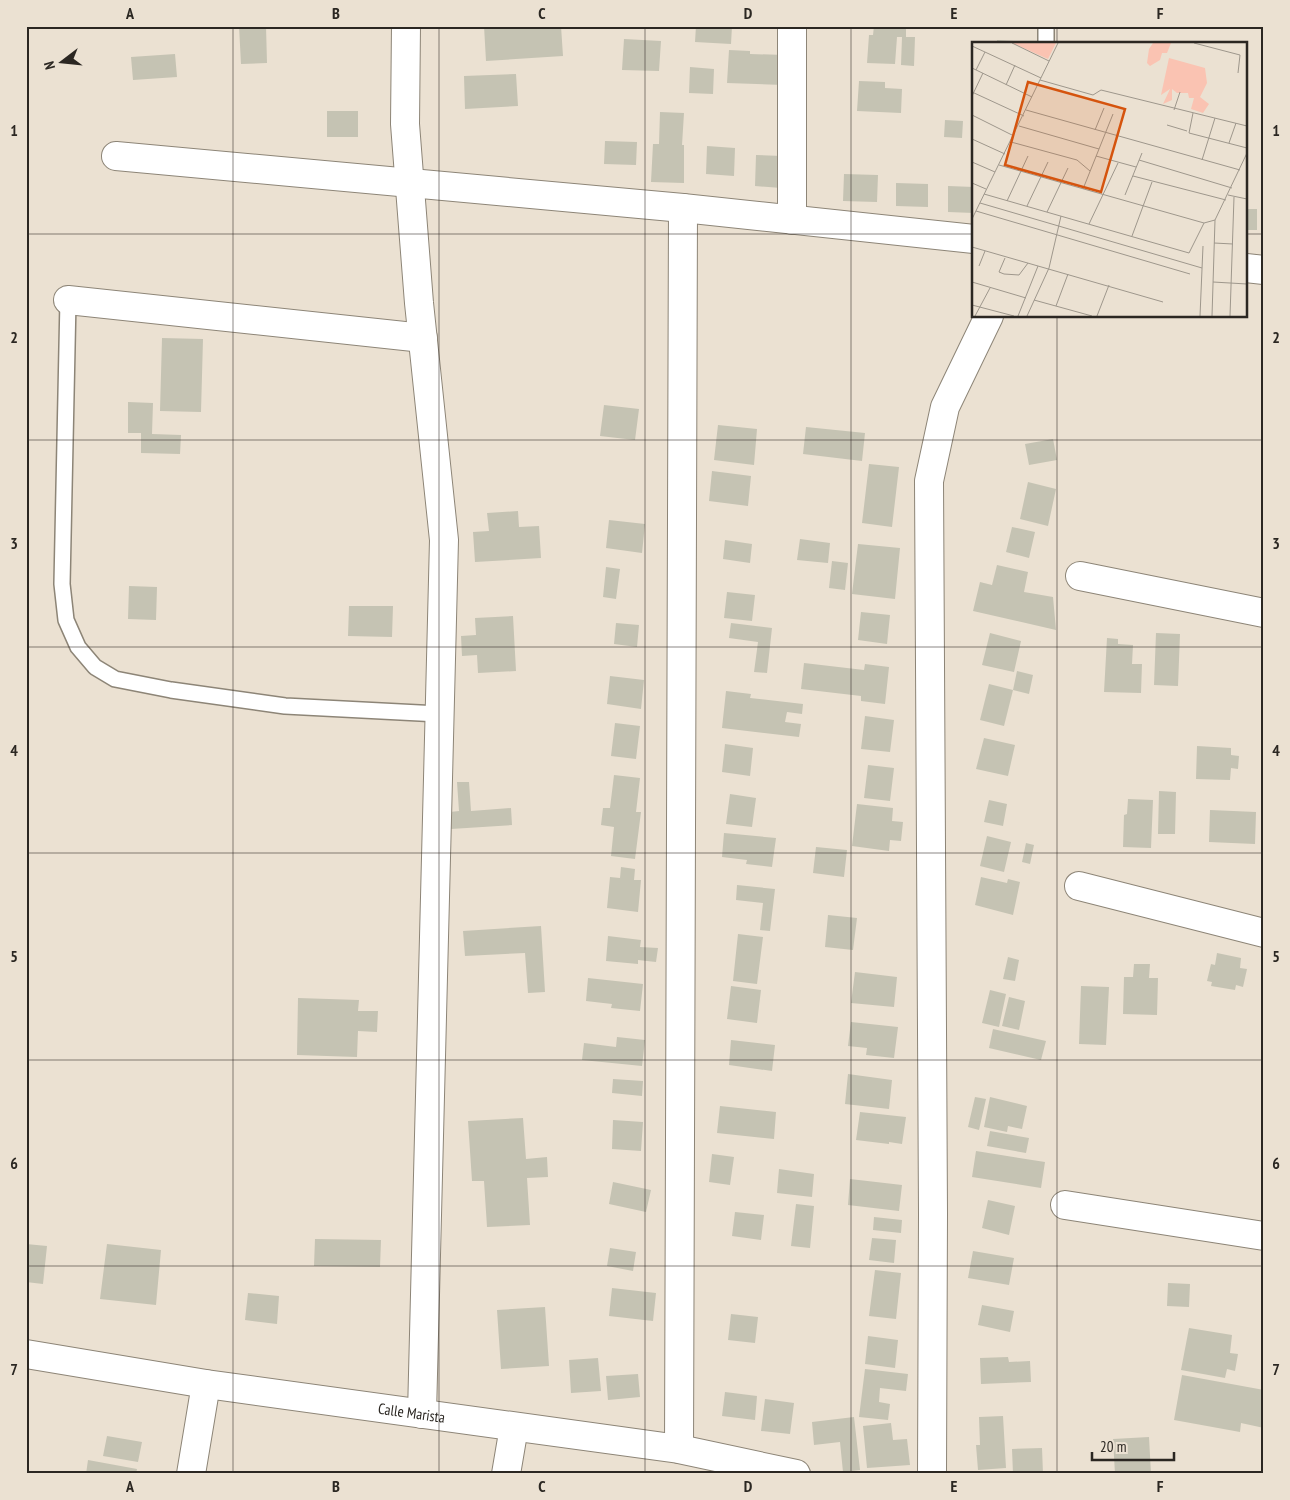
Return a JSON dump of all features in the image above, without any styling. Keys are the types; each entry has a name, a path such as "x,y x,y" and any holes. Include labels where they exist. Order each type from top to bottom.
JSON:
{"street":[{"path":"406,26 405,124 423,338 444,540 422,1414"},
{"path":"792,26 792,220"},
{"path":"116,156 684,208 972,239"},
{"path":"679,1450 684,208"},
{"path":"1248,268 1264,270"},
{"path":"68,300 423,338"},
{"path":"932,1474 933,1214 929,481 945,407 988,318"},
{"path":"1080,576 1264,613"},
{"path":"1079,886 1264,933"},
{"path":"1065,1204 1264,1236"},
{"name":"Calle Marista","path":"26,1354 206,1384 679,1450 796,1474"},
{"path":"191,1474 206,1384"},
{"path":"506,1474 514,1427"}],"lane":[{"path":"1046,26 1046,42"},
{"path":"68,300 62,584 66,620 78,647 95,667 115,679 171,690 285,706 439,714"}],"building":[{"path":"239,26 266,26 267,63 241,64"},
{"path":"484,26 561,26 563,56 486,61"},
{"path":"696,26 732,26 731,44 695,42"},
{"path":"874,26 906,26 906,37 915,37 914,66 901,65 902,37 897,37 895,64 867,63 869,35 873,35"},
{"path":"624,39 661,41 659,71 622,70"},
{"path":"997,40 1028,42 997,42"},
{"path":"729,50 750,51 750,54 785,55 784,85 727,83"},
{"path":"175,54 177,77 133,80 131,57"},
{"path":"690,67 714,69 713,94 689,93"},
{"path":"516,74 518,106 465,109 464,76"},
{"path":"859,81 885,82 885,88 902,89 901,113 857,111"},
{"path":"327,111 358,111 358,137 327,137"},
{"path":"660,112 684,113 682,145 684,145 684,183 651,182 653,144 659,144"},
{"path":"945,120 963,121 962,138 944,137"},
{"path":"605,141 637,142 636,165 604,164"},
{"path":"707,146 735,148 734,176 706,174"},
{"path":"756,155 782,156 781,188 755,186"},
{"path":"844,174 878,175 877,202 843,201"},
{"path":"896,183 928,184 928,207 896,206"},
{"path":"948,186 972,187 972,213 948,212"},
{"path":"1248,209 1257,209 1257,230 1248,230"},
{"path":"162,338 203,339 201,412 160,411"},
{"path":"128,402 153,403 152,434 181,435 180,454 141,453 141,433 128,433"},
{"path":"604,405 639,409 635,440 600,436"},
{"path":"718,425 757,429 754,465 714,460"},
{"path":"806,427 865,433 862,461 803,454"},
{"path":"1053,439 1057,460 1029,465 1025,444"},
{"path":"869,464 899,467 892,527 862,523"},
{"path":"712,471 751,476 748,506 709,501"},
{"path":"1028,482 1056,489 1048,526 1020,519"},
{"path":"518,511 519,527 539,526 541,558 475,562 473,532 489,531 487,513"},
{"path":"609,520 645,524 642,553 606,548"},
{"path":"1012,527 1035,532 1029,558 1006,552"},
{"path":"800,539 830,543 828,563 797,560"},
{"path":"725,540 752,544 750,563 723,559"},
{"path":"858,544 900,548 895,599 852,594"},
{"path":"832,561 848,563 845,590 829,588"},
{"path":"997,565 1028,572 1024,592 1053,597 1056,630 973,611 980,582 992,585"},
{"path":"606,567 620,569 616,599 603,597"},
{"path":"129,586 157,587 156,620 128,619"},
{"path":"727,592 755,595 752,621 724,618"},
{"path":"349,606 393,606 392,637 348,636"},
{"path":"861,612 890,615 887,644 858,640"},
{"path":"513,616 516,671 478,673 477,655 462,656 461,636 476,635 475,618"},
{"path":"616,623 639,625 637,647 614,644"},
{"path":"731,623 772,628 767,673 754,672 758,642 729,638"},
{"path":"990,633 1021,641 1014,672 982,665"},
{"path":"1156,633 1180,634 1178,686 1154,685"},
{"path":"1107,638 1118,639 1118,644 1133,645 1132,664 1142,664 1141,693 1104,692"},
{"path":"804,663 864,670 865,664 889,667 885,704 861,701 861,696 801,689"},
{"path":"1017,671 1033,675 1029,694 1013,690"},
{"path":"610,676 644,680 641,709 607,704"},
{"path":"989,684 1013,690 1004,726 980,720"},
{"path":"726,691 751,694 750,698 803,704 802,714 787,712 785,722 801,724 799,737 722,728"},
{"path":"865,716 894,720 890,752 861,749"},
{"path":"615,723 640,726 636,759 611,756"},
{"path":"984,738 1015,745 1008,776 976,769"},
{"path":"725,744 753,748 750,776 722,772"},
{"path":"1197,746 1231,748 1231,755 1239,756 1238,769 1231,768 1230,780 1196,779"},
{"path":"868,765 894,768 890,801 864,798"},
{"path":"614,775 640,778 636,812 641,812 635,859 611,856 614,827 601,825 603,808 610,808"},
{"path":"457,782 469,782 471,811 511,808 512,825 451,829 450,812 459,811"},
{"path":"1159,791 1176,792 1175,834 1158,834"},
{"path":"730,794 756,798 752,827 726,824"},
{"path":"1128,799 1153,800 1151,848 1123,847 1124,815 1127,814"},
{"path":"989,800 1007,804 1003,826 984,822"},
{"path":"857,804 893,808 892,821 903,822 901,841 890,840 889,851 852,846"},
{"path":"1210,810 1256,812 1255,844 1209,842"},
{"path":"724,833 776,838 772,867 746,864 747,860 722,857"},
{"path":"987,836 1011,842 1004,872 980,866"},
{"path":"1026,843 1034,845 1030,864 1022,862"},
{"path":"816,847 847,850 844,877 813,873"},
{"path":"621,867 635,869 634,880 641,880 638,912 607,908 610,877 620,878"},
{"path":"981,877 1007,883 1008,879 1020,882 1013,915 975,905"},
{"path":"737,885 775,889 770,931 760,930 763,903 736,900"},
{"path":"828,915 857,918 853,950 825,947"},
{"path":"541,926 545,992 528,993 525,953 465,956 463,931"},
{"path":"738,934 763,937 757,984 733,981"},
{"path":"608,936 641,940 640,947 658,948 656,962 638,960 638,964 606,961"},
{"path":"1217,953 1241,958 1240,968 1247,969 1243,987 1236,985 1235,990 1211,986 1212,982 1207,981 1211,964 1215,965"},
{"path":"1008,957 1019,960 1015,981 1003,979"},
{"path":"1134,964 1150,964 1149,978 1158,978 1157,1015 1123,1014 1124,977 1133,977"},
{"path":"855,972 897,977 894,1007 851,1003"},
{"path":"588,978 643,984 640,1011 611,1008 612,1004 586,1001"},
{"path":"731,986 761,990 757,1023 727,1019"},
{"path":"1081,986 1109,987 1106,1045 1079,1044"},
{"path":"990,990 1006,994 999,1027 982,1023"},
{"path":"1009,997 1025,1001 1019,1030 1002,1026"},
{"path":"298,998 359,1000 358,1011 378,1011 377,1032 358,1031 357,1057 297,1055"},
{"path":"851,1022 898,1027 894,1058 866,1055 867,1048 848,1046"},
{"path":"993,1029 1046,1041 1041,1060 989,1048"},
{"path":"617,1037 645,1040 642,1066 582,1060 584,1043 616,1047"},
{"path":"731,1040 775,1045 772,1071 729,1065"},
{"path":"848,1074 892,1080 889,1109 845,1104"},
{"path":"613,1079 643,1081 642,1096 612,1093"},
{"path":"975,1097 986,1099 979,1130 968,1127"},
{"path":"990,1097 1027,1106 1022,1129 1008,1126 1007,1132 984,1127"},
{"path":"720,1106 776,1112 774,1139 717,1133"},
{"path":"860,1112 906,1117 902,1144 856,1140"},
{"path":"523,1118 526,1159 547,1157 548,1177 527,1178 530,1225 487,1227 484,1181 472,1181 468,1121"},
{"path":"613,1120 643,1122 641,1151 612,1149"},
{"path":"990,1131 1029,1138 1026,1153 987,1146"},
{"path":"976,1151 1045,1162 1041,1188 972,1177"},
{"path":"712,1154 734,1157 730,1185 709,1182"},
{"path":"779,1169 814,1174 812,1197 777,1193"},
{"path":"850,1179 902,1185 899,1211 848,1205"},
{"path":"613,1182 651,1190 646,1212 609,1204"},
{"path":"988,1200 1015,1206 1009,1235 982,1228"},
{"path":"796,1204 814,1206 810,1248 791,1246"},
{"path":"735,1212 764,1215 761,1240 732,1236"},
{"path":"874,1217 902,1220 901,1233 873,1230"},
{"path":"872,1238 896,1240 894,1263 869,1260"},
{"path":"315,1239 381,1240 380,1267 314,1266"},
{"path":"26,1244 47,1246 43,1284 26,1282"},
{"path":"107,1244 161,1250 156,1305 100,1299"},
{"path":"610,1248 636,1252 633,1271 607,1266"},
{"path":"973,1251 1014,1258 1009,1285 968,1278"},
{"path":"875,1270 901,1273 896,1319 869,1316"},
{"path":"1168,1283 1190,1284 1189,1307 1167,1306"},
{"path":"612,1288 656,1293 653,1321 609,1316"},
{"path":"248,1293 279,1296 277,1324 245,1320"},
{"path":"982,1305 1014,1311 1010,1332 978,1325"},
{"path":"545,1307 549,1366 501,1369 497,1310"},
{"path":"731,1314 758,1317 755,1343 728,1340"},
{"path":"1189,1328 1232,1335 1230,1353 1238,1354 1235,1371 1227,1369 1225,1378 1181,1370"},
{"path":"868,1336 898,1340 895,1368 865,1364"},
{"path":"1008,1357 1009,1362 1030,1361 1031,1382 981,1384 980,1358"},
{"path":"598,1358 601,1391 571,1393 569,1360"},
{"path":"865,1369 908,1374 906,1391 880,1388 879,1402 890,1404 888,1420 859,1417"},
{"path":"638,1374 640,1397 608,1400 606,1376"},
{"path":"1182,1375 1264,1390 1264,1428 1241,1423 1240,1432 1174,1420"},
{"path":"725,1392 757,1396 755,1420 722,1416"},
{"path":"765,1399 794,1403 790,1434 761,1431"},
{"path":"1003,1416 1006,1468 978,1470 976,1445 980,1445 979,1417"},
{"path":"854,1417 860,1470 843,1472 840,1442 814,1445 812,1422"},
{"path":"891,1423 893,1440 907,1439 910,1465 867,1468 863,1426"},
{"path":"107,1436 142,1442 138,1462 103,1456"},
{"path":"1149,1437 1151,1474 1115,1474 1113,1439"},
{"path":"1042,1448 1043,1474 1013,1474 1012,1449"},
{"path":"88,1460 137,1469 136,1474 86,1474"}]}
